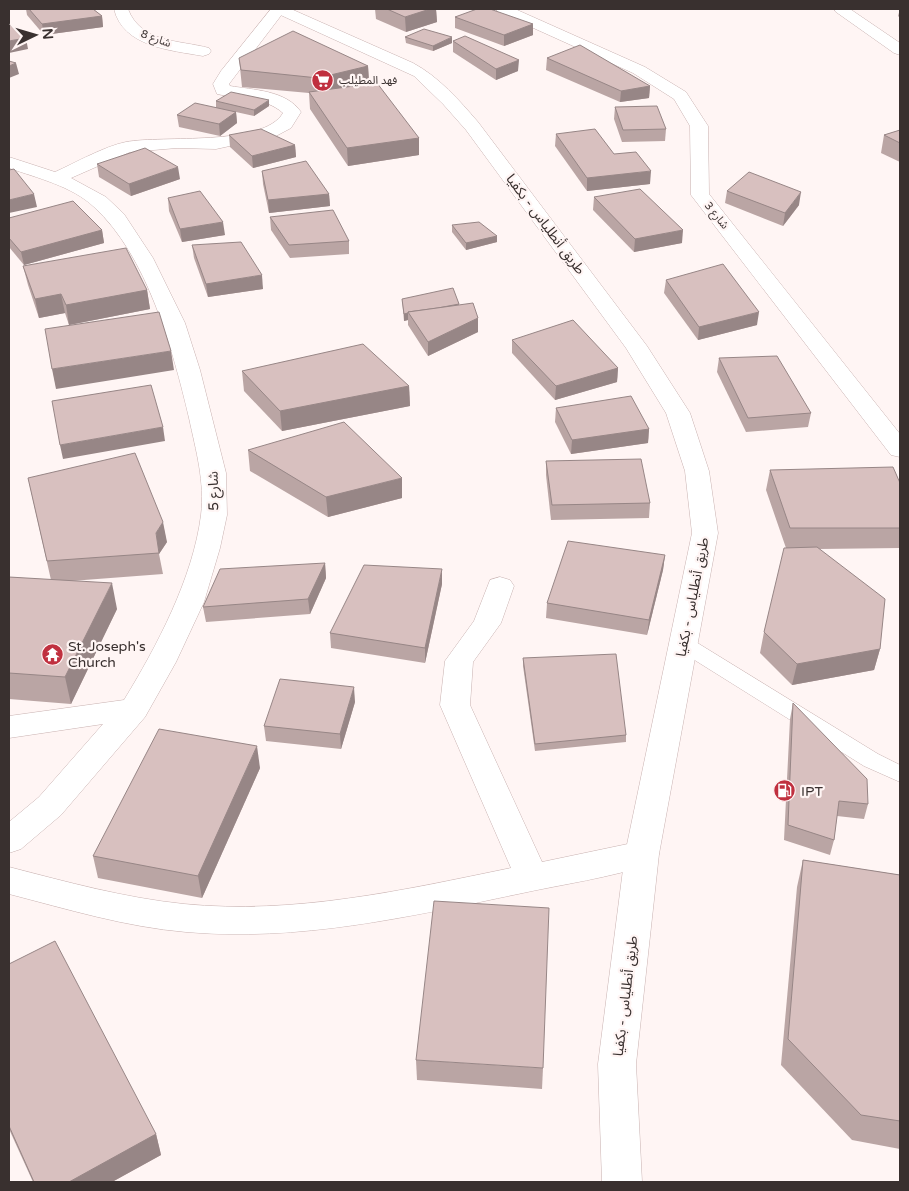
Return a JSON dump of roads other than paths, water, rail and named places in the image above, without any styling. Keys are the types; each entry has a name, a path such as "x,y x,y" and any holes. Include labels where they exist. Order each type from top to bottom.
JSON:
{"main road":[{"name":"شارع 8","path":"121,9 129,27 143,36 163,43 203,51"},
{"path":"56,178 127,147 177,143 216,144 270,132 285,124 292,112 284,104 262,96 223,90 221,84 225,75 279,9"},
{"name":"طريق أنطلياس - بكفيا","path":"279,9 407,66 420,73 449,100 472,126 636,346 678,413 697,470 705,533 642,854 617,1064 622,1182"},
{"name":"شارع 3","path":"503,9 639,70 680,96 699,126 700,194 900,450"},
{"path":"841,9 900,50"},
{"name":"شارع 5","path":"9,162 56,178 83,191 117,218 143,258 174,323 189,370 214,473 214,514 207,548 190,602 162,662 134,709 50,806 9,840"},
{"path":"500,586 488,623 459,661 454,705 532,877"},
{"path":"9,728 134,709"},
{"path":"9,881 161,916 211,920 270,920 307,918 416,902 642,854"}],"lane":[{"path":"684,644 871,760 900,774"}],"place":[{"name":"فهد المطيلب","path":"323,80"},
{"name":"St. Joseph's Church","path":"52,654"},
{"name":"IPT","path":"785,791"}]}
